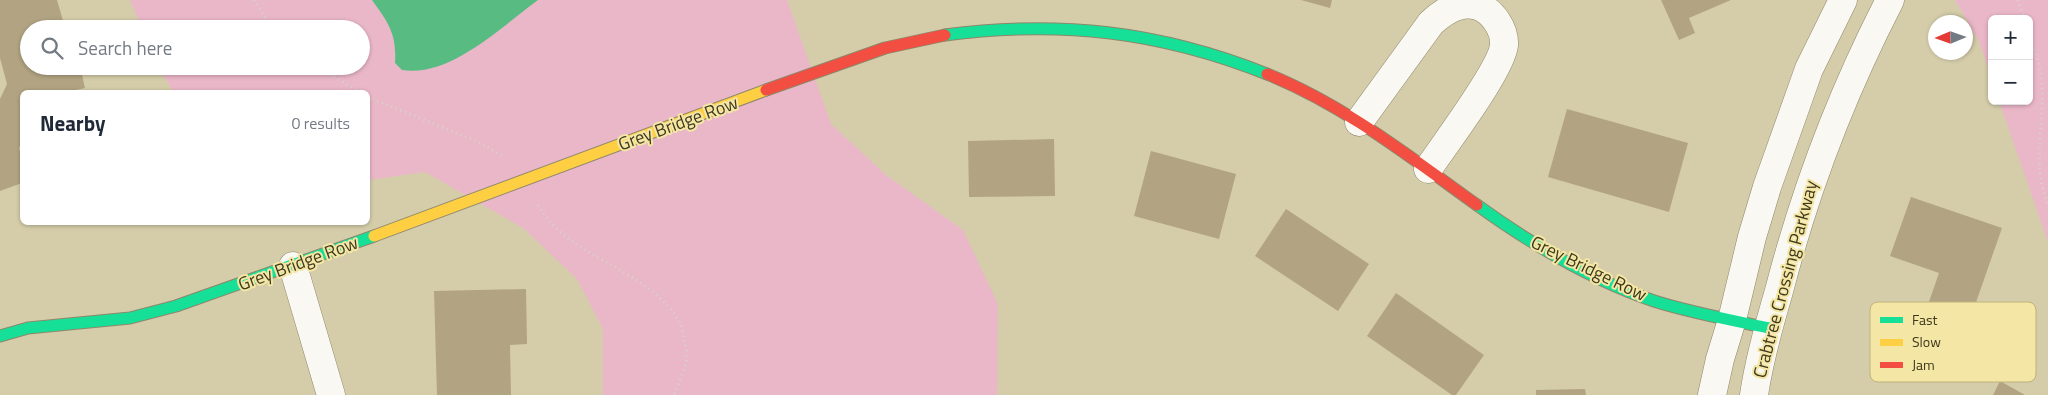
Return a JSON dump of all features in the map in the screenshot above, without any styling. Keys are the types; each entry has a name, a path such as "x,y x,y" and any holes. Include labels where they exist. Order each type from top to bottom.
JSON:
{"street":[{"path":"1712,395 1752,237 1767,187 1809,69 1843,0"},
{"name":"Crabtree Crossing Parkway","path":"1754,395 1769,328 1795,230 1821,152 1851,78 1890,0"},
{"path":"1359,122 1431,23 1443,12 1462,4 1478,6 1491,12 1501,28 1504,45 1496,68 1428,169"},
{"name":"Grey Bridge Row","path":"0,336 28,328 130,318 176,306 293,266 808,75 871,54 930,38 977,31 1022,28 1070,29 1117,33 1163,41 1230,59 1270,75 1359,122 1522,236 1591,274 1670,306 1769,328"},
{"path":"293,266 331,395"}],"path":[{"path":"254,0 267,20"},
{"path":"2018,0 2023,15"},
{"path":"2033,49 2041,76 2042,107 2039,167 2048,204"},
{"path":"332,75 356,90"},
{"path":"370,98 481,143 505,158"},
{"path":"534,198 545,216 564,234 590,253 622,270 656,295 680,322 688,356 674,395"}],"shaded area":[{"path":"130,0 787,0 831,124 886,175 963,230 998,304 997,395 603,395 603,329 577,279 523,228 425,172 370,180 370,90 173,90 163,75 370,75 370,20 138,20"},
{"path":"372,0 538,0 492,36 457,58 438,66 420,70 402,70 395,63 393,36 390,29"},
{"path":"1955,0 2048,0 2048,242 2000,105 2033,105 2033,15 1988,15 1988,67 1979,41 1973,31 1973,15 1964,15"}],"building":[{"path":"0,0 57,0 63,20 20,20 20,75 82,75 85,88 76,90 20,90 20,184 0,191 0,99 7,84 0,58"},
{"path":"1301,0 1332,0 1330,8"},
{"path":"1661,0 1731,0 1689,18 1695,33 1679,40"},
{"path":"1567,109 1688,143 1669,212 1548,177"},
{"path":"1054,139 1055,196 969,197 968,141"},
{"path":"1151,151 1236,174 1219,239 1134,216"},
{"path":"1911,197 2002,228 1976,302 1929,302 1939,273 1890,256"},
{"path":"1286,209 1369,264 1338,311 1255,256"},
{"path":"526,289 527,344 510,345 511,395 437,395 434,291"},
{"path":"1396,293 1484,355 1456,395 1452,395 1367,336"},
{"path":"2000,382 2002,382 2025,395 1993,395"},
{"path":"1585,389 1586,395 1536,395 1536,390"}],"traffic: fast":[{"path":"945,35 1028,29 1069,29 1108,33 1148,39 1187,48 1227,59 1267,74"},
{"path":"1477,205 1540,247 1607,283 1654,301 1769,328"},
{"path":"0,336 28,328 130,318 176,306 374,236"}],"traffic: slow":[{"path":"374,236 766,90"}],"traffic: jam":[{"path":"766,90 885,48 945,35"},
{"path":"1267,74 1350,116 1477,205"}]}
